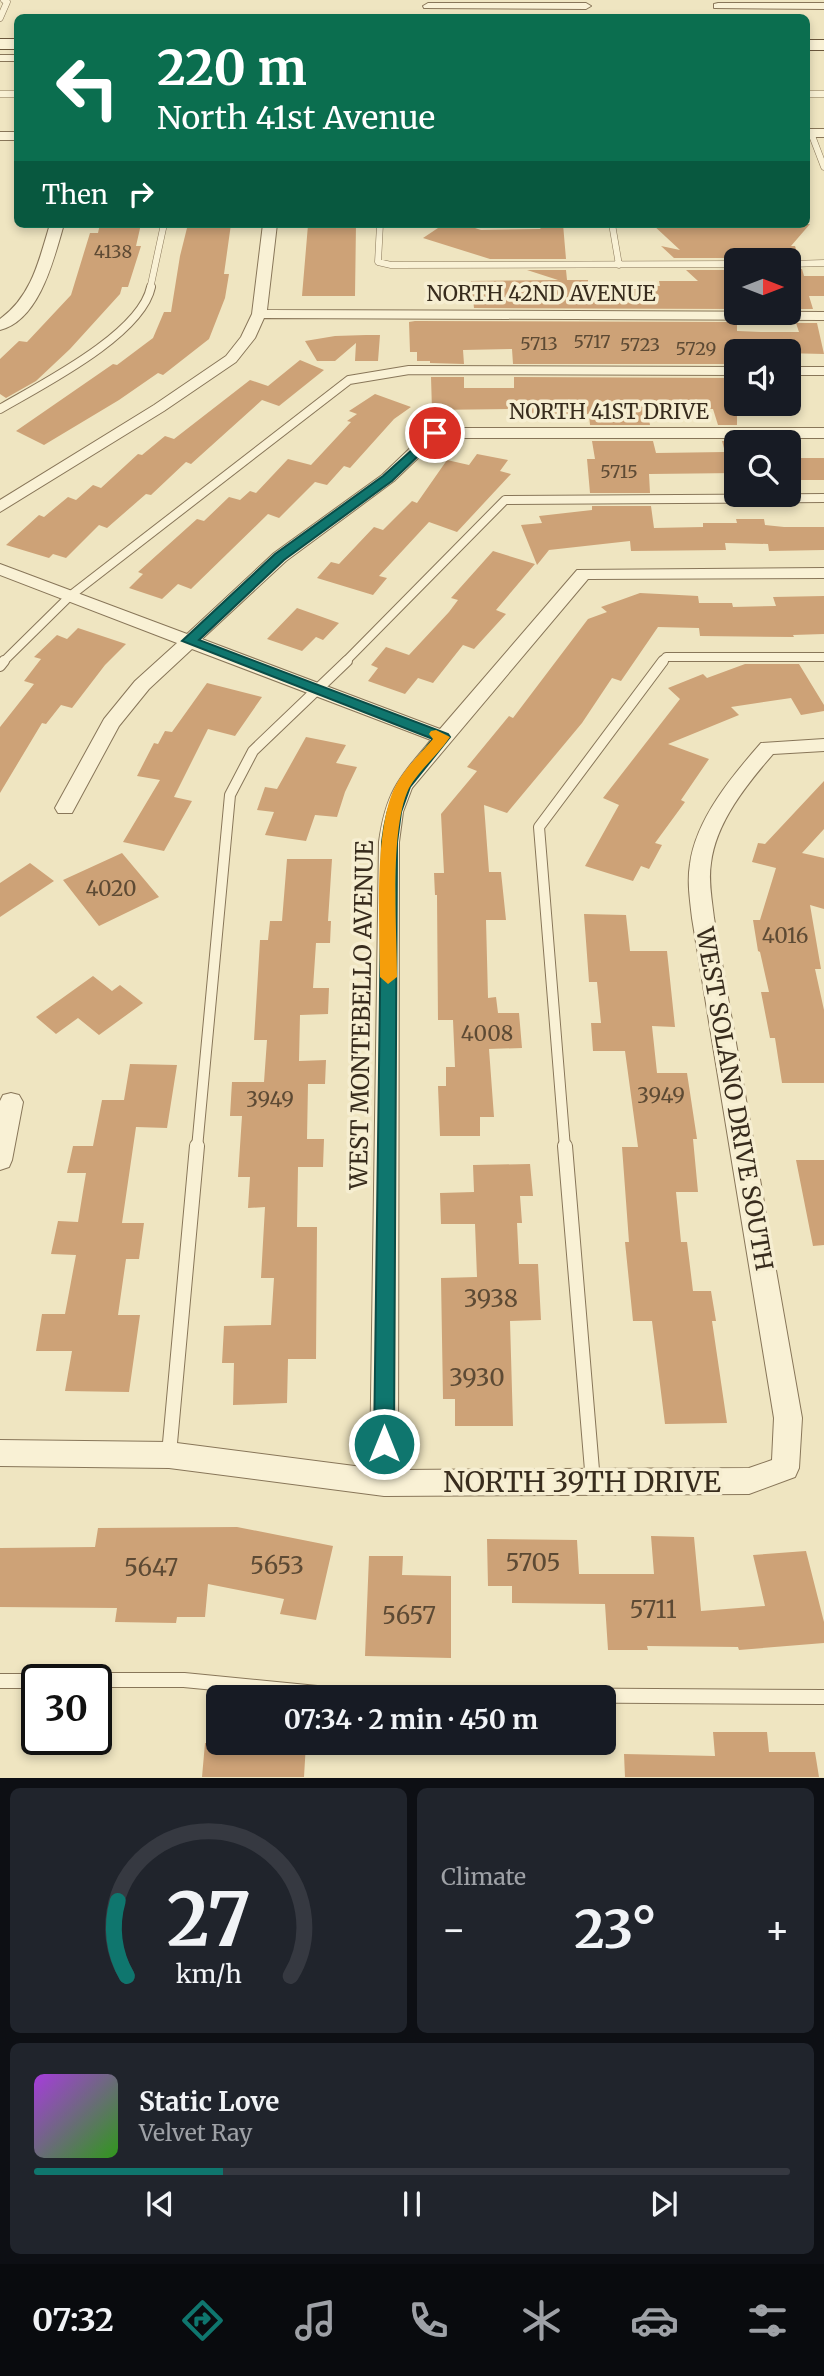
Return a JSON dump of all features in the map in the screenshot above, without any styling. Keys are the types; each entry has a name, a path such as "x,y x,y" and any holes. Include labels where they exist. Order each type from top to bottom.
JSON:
{"street":[{"path":"718,8 824,6"},
{"path":"428,8 586,8"},
{"path":"0,326 14,317 32,297 56,228"},
{"path":"0,507 159,408 231,359 248,338 259,314 270,228"},
{"name":"NORTH 42ND AVENUE","path":"259,314 824,316"},
{"name":"NORTH 41ST DRIVE","path":"189,641 280,557 388,478 435,433 824,433"},
{"path":"0,569 442,737"},
{"name":"WEST MONTEBELLO AVENUE","path":"384,1483 389,842 393,812 403,786 583,574 824,573"},
{"path":"65,808 111,723 142,685 189,641"},
{"name":"WEST SOLANO DRIVE SOUTH","path":"785,1468 788,1418 699,885 701,858 710,831 756,761 768,748 824,745"},
{"path":"0,1160 11,1102"},
{"name":"NORTH 39TH DRIVE","path":"0,1453 169,1455 384,1483 749,1481 785,1468"}],"lane":[{"path":"0,18 7,2 4,0"},
{"path":"814,133 824,167"},
{"path":"0,409 99,351 148,300 163,228"},
{"path":"380,228 378,262 391,265 724,264"},
{"path":"613,228 618,265"},
{"path":"802,264 824,263"},
{"path":"0,666 10,652 70,596 349,380 409,370 724,371"},
{"path":"801,371 824,371"},
{"path":"169,1455 230,795 253,751 505,500 824,498"},
{"path":"593,1482 539,827 666,657 824,657"},
{"path":"112,1680 184,1680 327,1694 824,1697"},
{"path":"0,1681 21,1681"}],"building":[{"path":"99,228 140,228 136,246 141,246 128,287 122,287 120,294 70,349 36,381 6,398 0,394 0,359 19,341 27,342 71,295 90,233 98,233"},
{"path":"187,228 230,228 224,274 229,274 225,298 209,339 163,375 158,373 44,445 16,431 113,364 117,365 153,338 164,312 171,312"},
{"path":"308,228 356,228 355,296 302,296"},
{"path":"438,228 563,228 566,259 490,259 423,238"},
{"path":"656,228 807,228 791,246 796,248 724,248 724,258 674,258 661,246 680,250"},
{"path":"802,269 804,276 824,276 824,296 809,296 813,309 802,309"},
{"path":"527,270 566,270 567,280 588,280 588,285 660,286 659,281 698,281 686,270 724,270 724,309 474,308 471,281 558,280"},
{"path":"409,322 724,322 724,326 737,326 737,331 761,332 799,332 797,326 802,326 802,323 817,323 824,354 801,353 801,339 724,339 724,364 513,364 512,349 463,350 464,364 430,363 417,361 417,352 410,352"},
{"path":"380,335 378,361 355,361 356,343 335,361 317,361 305,341 335,336"},
{"path":"300,360 324,370 279,406 262,400 191,464 186,462 151,495 146,494 107,528 99,525 66,558 53,554 49,558 6,545 39,515 44,517 68,497 76,500 93,485 101,488 138,454 142,455 165,436 174,439 250,380 268,386"},
{"path":"431,377 464,377 464,388 514,388 514,377 724,378 724,416 737,416 737,425 718,425 713,409 688,409 686,403 646,404 650,425 590,425 589,414 513,413 513,409 432,410"},
{"path":"375,394 411,407 394,419 350,468 344,466 327,485 315,482 279,518 268,514 191,589 178,584 162,599 129,588 143,574 138,572 197,519 204,521 229,497 240,500 250,491 256,493 288,459 311,465 351,422 347,421 357,414 349,411"},
{"path":"592,441 653,441 656,453 724,452 724,473 649,474 650,493 590,493 587,459 595,459"},
{"path":"477,454 508,460 500,471 511,474 457,532 429,522 379,576 387,578 373,595 317,578 331,562 339,564 374,527 383,530 412,501 417,503 447,460 469,465"},
{"path":"801,458 824,458 824,480 801,480"},
{"path":"592,506 651,506 654,528 703,527 703,523 737,523 736,519 764,519 765,525 784,527 824,527 824,550 769,551 768,544 725,543 726,550 631,551 630,541 549,550 537,565 521,525 542,523 539,516 592,510"},
{"path":"493,551 535,564 496,610 506,614 474,649 463,645 433,683 418,678 405,694 368,681 378,668 371,665 386,647 409,655 449,612 458,600 451,598"},
{"path":"640,593 698,596 699,603 732,603 733,607 776,606 773,597 824,596 824,634 793,635 794,637 700,636 699,628 658,627 621,681 612,678 582,723 507,813 484,805 489,872 501,872 506,920 486,920 488,998 496,997 498,1013 519,1013 522,1048 489,1049 494,1117 480,1117 480,1136 440,1136 438,1086 446,1086 446,1067 455,1067 453,1020 438,1020 437,895 434,873 444,873 441,814 477,771 467,767 509,716 513,718 588,619 607,612 601,607"},
{"path":"297,608 339,623 323,640 316,637 302,651 267,639"},
{"path":"78,628 126,644 105,665 72,708 61,705 46,724 42,723 0,793 0,727 34,684 24,681 41,659 34,657 57,635 67,639"},
{"path":"745,664 799,664 824,705 824,711 801,715 791,698 731,707 739,715 668,744 709,759 681,800 685,802 655,843 662,845 649,869 641,866 633,881 585,866 619,805 603,798 680,699 668,688 703,674 707,678"},
{"path":"207,683 262,697 235,736 208,729 174,797 192,801 164,851 123,842 160,780 137,776 154,743 158,744 165,731 172,732"},
{"path":"306,737 346,745 336,763 357,767 337,817 315,815 306,841 265,835 274,812 257,810 265,787 277,789"},
{"path":"824,781 824,829 802,853 824,858 824,909 810,905 821,969 815,969 824,1010 824,1083 782,1083 775,1038 770,1038 761,992 769,992 753,920 760,920 776,868 752,862 758,843 765,844"},
{"path":"122,853 159,897 99,926 63,880"},
{"path":"287,859 332,859 328,921 331,921 330,943 316,943 313,988 329,988 328,1014 300,1015 299,1061 326,1060 325,1084 308,1084 307,1139 324,1139 323,1167 298,1167 297,1227 317,1227 316,1359 288,1359 287,1403 233,1405 234,1363 222,1363 224,1326 271,1325 274,1278 261,1278 265,1207 248,1208 250,1177 238,1177 242,1116 230,1116 232,1082 264,1082 267,1040 254,1040 260,940 268,940 270,921 282,921"},
{"path":"30,863 54,881 0,917 0,883"},
{"path":"584,914 626,915 630,951 667,951 675,1027 652,1026 657,1073 687,1073 697,1139 693,1139 698,1192 676,1192 681,1242 687,1242 693,1291 711,1291 716,1321 712,1321 727,1423 665,1424 652,1321 633,1321 625,1242 629,1242 622,1147 638,1147 625,1051 593,1051 591,1023 601,1023 597,982 589,982"},
{"path":"93,976 112,991 120,985 143,1003 99,1035 78,1018 56,1034 36,1017"},
{"path":"130,1064 177,1065 167,1128 136,1127 122,1223 144,1223 139,1259 126,1259 118,1315 140,1315 129,1392 65,1391 72,1351 36,1351 42,1314 65,1314 76,1255 51,1254 58,1221 78,1222 86,1173 67,1173 73,1146 93,1146 102,1100 124,1100"},
{"path":"796,1160 824,1160 824,1245 813,1246"},
{"path":"530,1164 533,1196 520,1196 522,1223 517,1223 519,1264 538,1264 541,1320 510,1321 513,1426 455,1426 455,1399 443,1399 441,1278 477,1277 475,1224 441,1224 440,1193 474,1192 473,1165"},
{"path":"237,1527 333,1546 316,1620 280,1614 284,1599 208,1584 205,1617 177,1617 176,1623 115,1622 117,1608 0,1607 0,1548 95,1547 98,1528"},
{"path":"651,1536 694,1537 701,1611 765,1606 753,1555 806,1551 824,1622 824,1643 739,1650 738,1647 647,1646 648,1650 608,1650 605,1604 512,1603 512,1586 488,1586 487,1539 577,1540 579,1574 654,1574"},
{"path":"369,1556 403,1556 402,1575 451,1576 451,1658 365,1656"},
{"path":"713,1732 767,1732 769,1752 815,1752 819,1777 625,1777 624,1754 715,1756"},
{"path":"205,1743 206,1755 305,1755 304,1777 202,1777"}],"slow traffic":[{"path":"388,977 389,842 393,812 403,786 442,737 436,734"}],"route":[{"path":"384,1444 389,842 393,812 403,786 442,737 189,641 280,557 388,478 435,433"}]}
